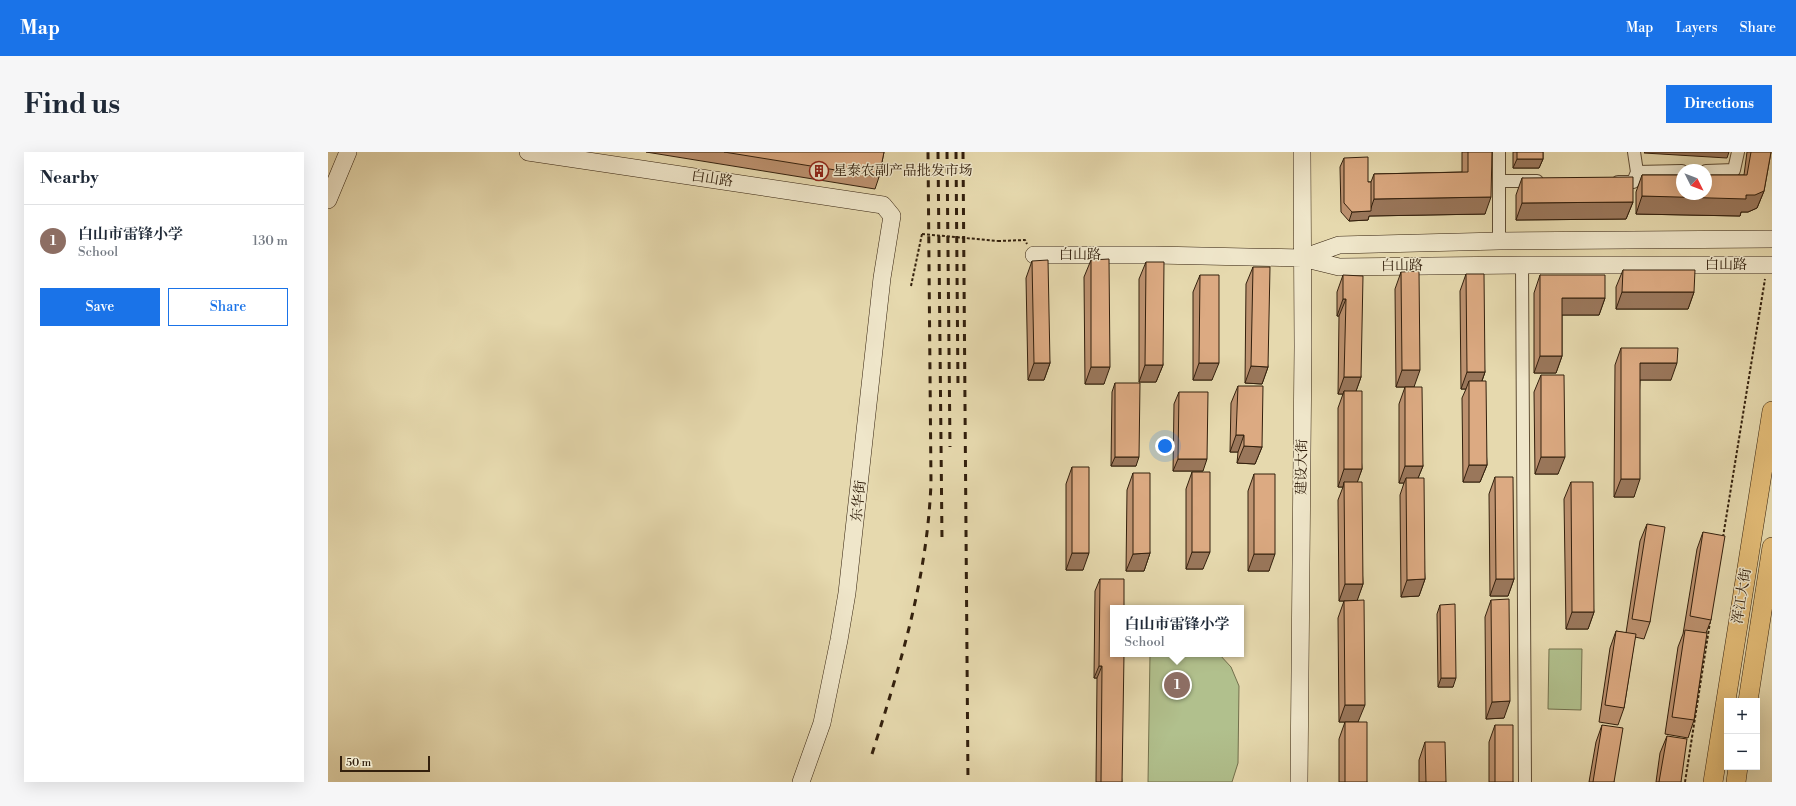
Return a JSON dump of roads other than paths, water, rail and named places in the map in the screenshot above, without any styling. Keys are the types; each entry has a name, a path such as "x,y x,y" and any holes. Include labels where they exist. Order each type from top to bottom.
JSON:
{"main road":[{"name":"浑江大街","path":"1713,782 1772,411"},
{"name":"浑江大街","path":"1748,698 1772,547"},
{"path":"1736,782 1738,770"}],"street":[{"path":"328,200 348,152"},
{"name":"白山路","path":"528,152 883,205 892,216"},
{"name":"建设大街","path":"1299,782 1303,346 1302,152"},
{"path":"1499,152 1499,241"},
{"path":"1610,182 1633,182 1637,172 1634,152"},
{"path":"1712,171 1734,170 1738,152"},
{"path":"1637,172 1676,171"},
{"path":"1499,181 1546,181"},
{"name":"东华街","path":"802,782 822,724 840,640 848,593 883,270 892,216"},
{"path":"1302,258 1339,245 1499,241 1772,239"},
{"name":"白山路","path":"1034,255 1155,255 1302,258 1339,267 1769,265"},
{"path":"1522,265 1525,782"}],"railway":[{"path":"872,754 911,620 929,519 931,483 928,152"},
{"path":"938,152 942,539"},
{"path":"947,152 950,447"},
{"path":"956,152 958,387"},
{"path":"963,152 968,782"}],"place":[{"name":"星泰农副产品批发市场","path":"819,171"},
{"name":"白山市雷锋小学","path":"1177,685"}]}
